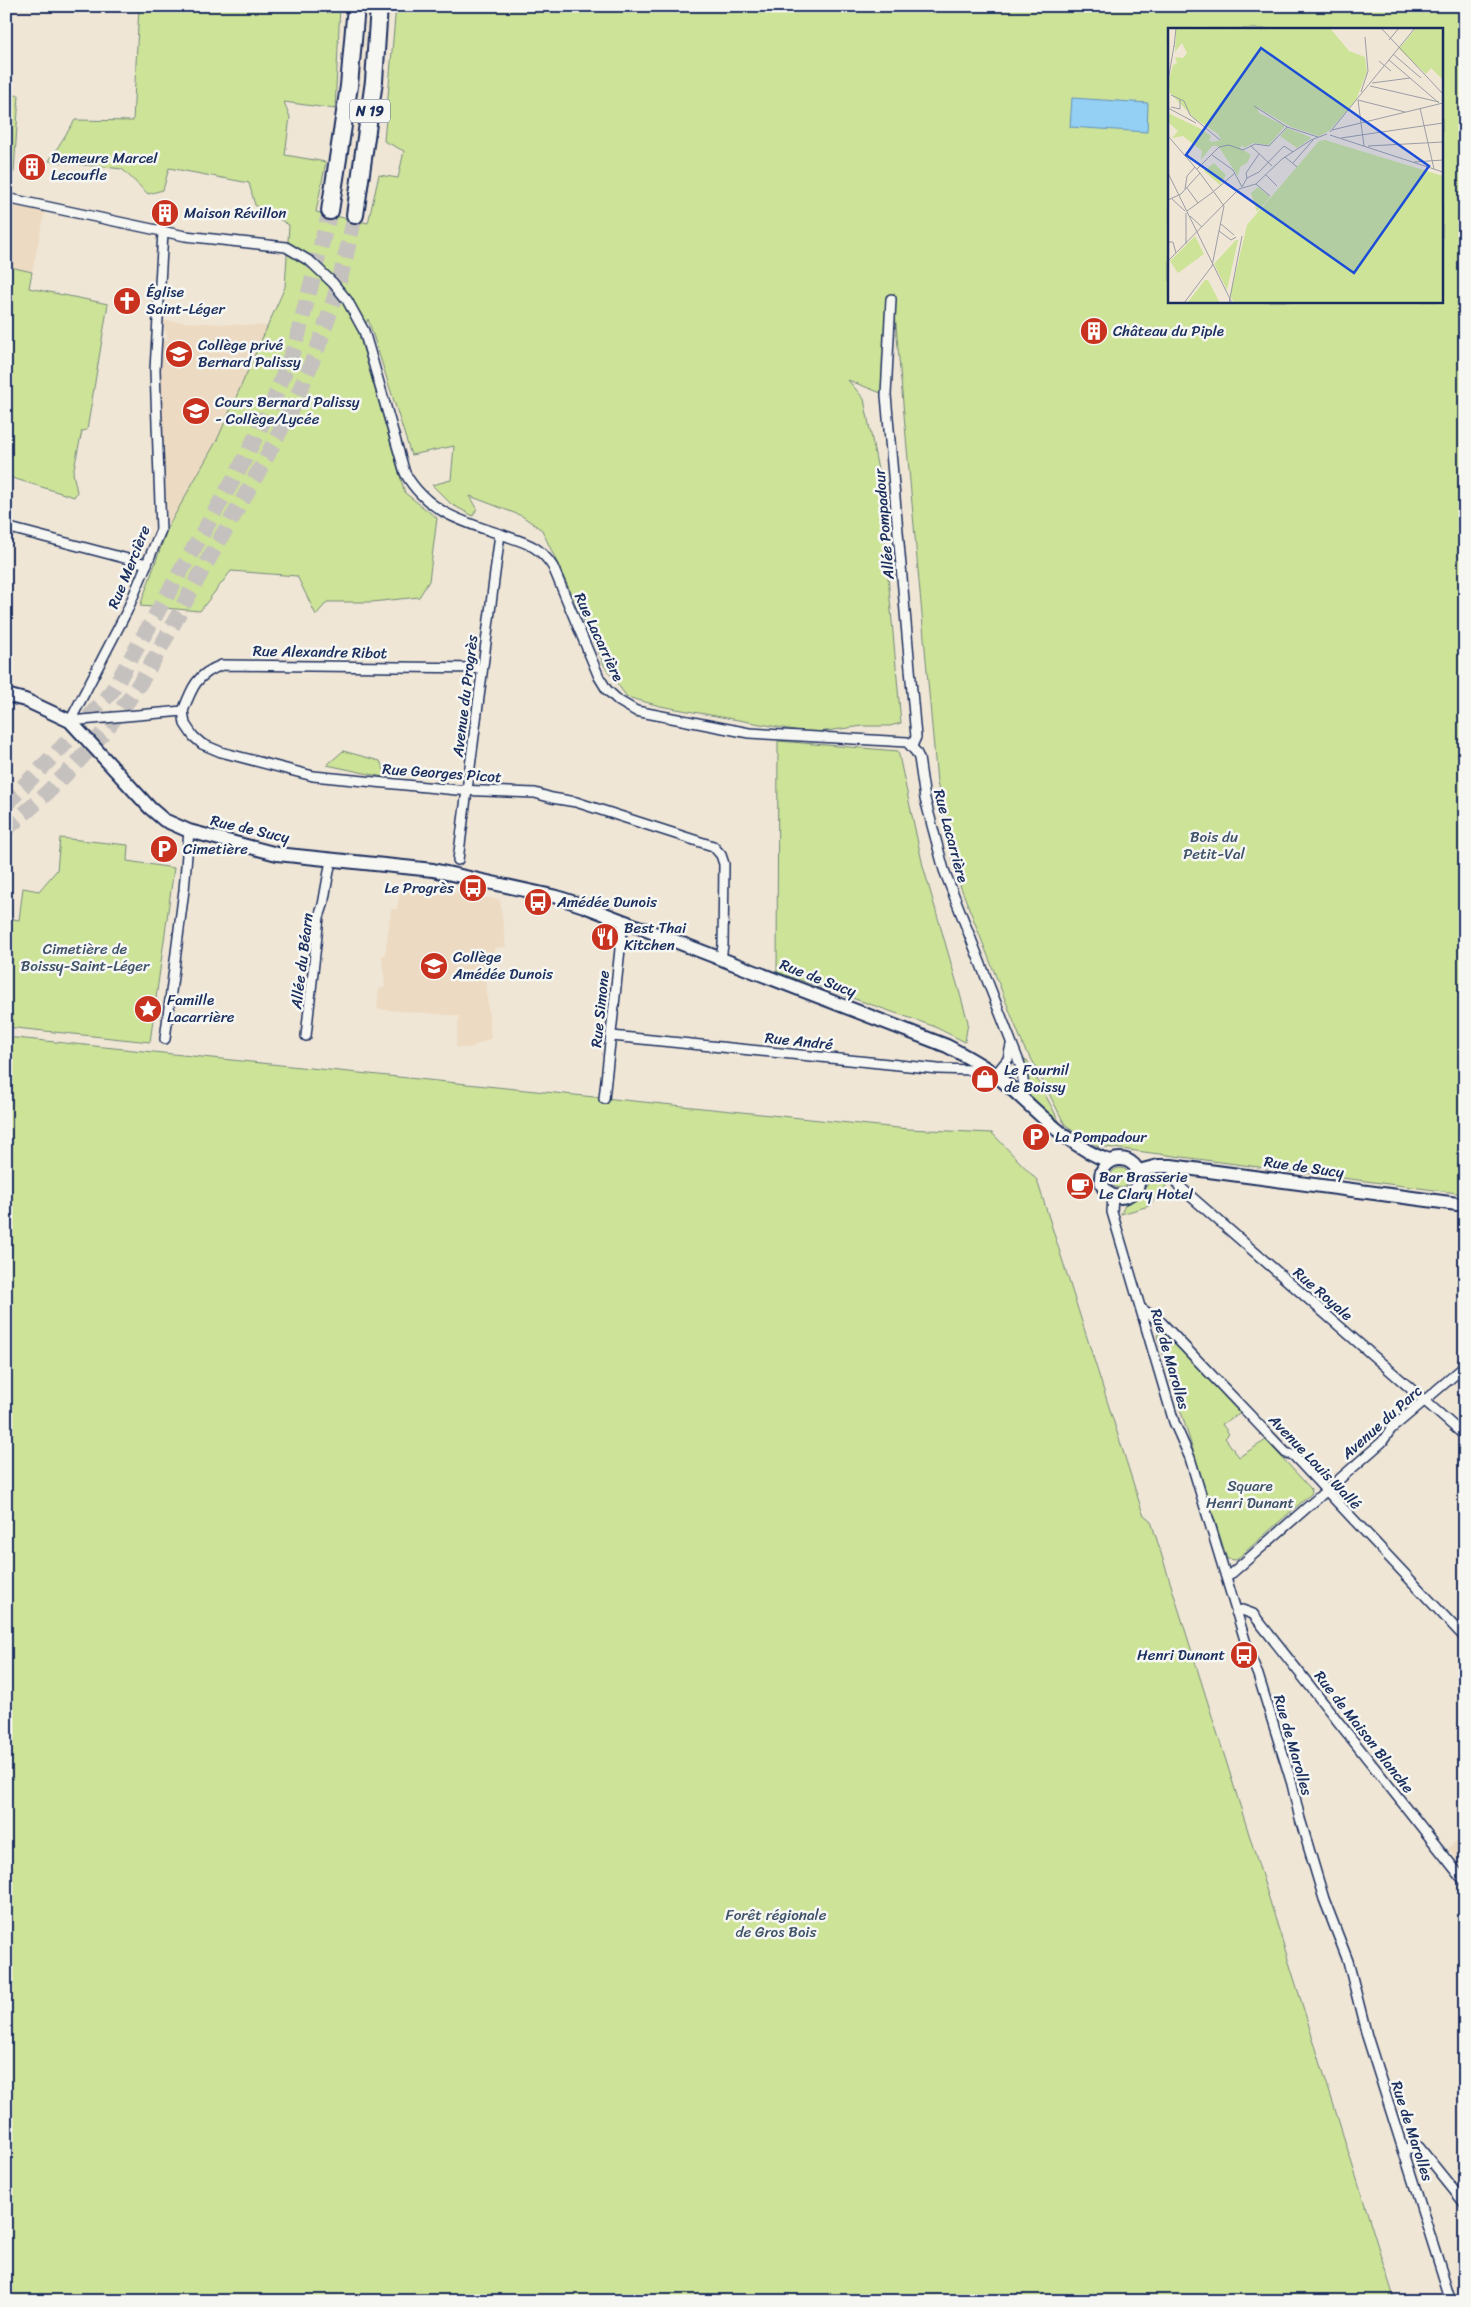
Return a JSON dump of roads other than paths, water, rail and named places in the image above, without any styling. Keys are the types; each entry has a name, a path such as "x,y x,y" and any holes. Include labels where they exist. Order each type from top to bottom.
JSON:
{"highway":[{"name":"N 19","path":"330,211 349,86 356,6"},
{"name":"N 19","path":"354,215 374,81 379,6"}],"main road":[{"name":"Rue de Sucy","path":"6,694 25,700 70,721 150,808 164,820 188,831 277,854 417,868 453,879 505,886 557,897 623,921 947,1046 981,1064 1105,1167"},
{"path":"1125,1159 1131,1162 1139,1171 1139,1184 1136,1190 1126,1197 1113,1196 1104,1189 1101,1183 1105,1167 1125,1159"},
{"name":"Rue de Sucy","path":"1139,1171 1158,1166 1171,1166 1465,1205"}],"street":[{"name":"Rue Lacarrière","path":"6,198 163,232 286,247 311,262 348,300 364,331 406,473 413,486 425,500 443,513 533,545 545,554 553,567 599,677 607,690 619,702 636,711 749,733 908,742 919,758 925,799 944,870 1021,1067 1024,1086 1021,1097"},
{"name":"Rue Mercière","path":"70,721 127,611 161,530 156,370 163,232"},
{"name":"Allée Pompadour","path":"891,299 886,395 916,737 912,746"},
{"path":"6,527 147,564"},
{"name":"Avenue du Progrès","path":"458,860 500,534"},
{"name":"Rue Alexandre Ribot","path":"183,711 191,689 199,679 209,670 222,665 482,668"},
{"path":"70,721 93,721 183,711"},
{"name":"Rue Georges Picot","path":"183,711 185,724 193,736 202,744 221,752 313,776 468,790 535,792 552,798 576,802 628,818 642,825 713,846 721,855 724,864 723,945 721,959"},
{"path":"165,1039 184,890 188,831"},
{"name":"Allée du Béarn","path":"306,1036 318,918 323,906 330,860"},
{"name":"Rue Simone","path":"604,1099 623,921"},
{"name":"Rue André","path":"612,1036 938,1069 973,1070 978,1069 981,1064"},
{"path":"995,1075 1008,1059 1011,1045"},
{"name":"Rue Royale","path":"1171,1166 1179,1186 1465,1436"},
{"name":"Rue de Marolles","path":"1113,1196 1112,1212 1174,1422 1190,1458 1236,1612 1286,1766 1324,1899 1348,1961 1367,2036 1451,2301"},
{"name":"Avenue Louis Wallé","path":"1142,1309 1162,1323 1465,1638"},
{"name":"Avenue du Parc","path":"1226,1576 1232,1573 1382,1442 1391,1429 1465,1366"},
{"name":"Rue de Maison Blanche","path":"1236,1612 1242,1610 1253,1614 1465,1882"},
{"path":"1404,2149 1419,2147 1465,2204"}],"water":[{"path":"1072,98 1148,103 1147,132 1070,127"}],"tunnel":[{"path":"6,804 62,747 112,691 240,468 272,404 296,343 330,211"},
{"path":"6,829 63,777 98,739 129,699 151,664 257,474 303,384 331,308 355,215"}],"place":[{"name":"Demeure Marcel Lecoufle","path":"32,167"},
{"name":"Maison Révillon","path":"165,213"},
{"name":"Église Saint-Léger","path":"127,301"},
{"name":"Château du Piple","path":"1094,331"},
{"name":"Collège privé Bernard Palissy","path":"179,354"},
{"name":"Cours Bernard Palissy - Collège/Lycée","path":"196,411"},
{"name":"Cimetière","path":"164,849"},
{"name":"Le Progrès","path":"473,888"},
{"name":"Amédée Dunois","path":"538,902"},
{"name":"Best Thai Kitchen","path":"605,937"},
{"name":"Collège Amédée Dunois","path":"434,966"},
{"name":"Famille Lacarrière","path":"148,1009"},
{"name":"Le Fournil de Boissy","path":"985,1079"},
{"name":"La Pompadour","path":"1036,1137"},
{"name":"Bar Brasserie Le Clary Hotel","path":"1080,1186"},
{"name":"Henri Dunant","path":"1244,1655"}],"park label":[{"name":"Bois du Petit-Val","path":"1214,846"},
{"name":"Cimetière de Boissy-Saint-Léger","path":"85,958"},
{"name":"Square Henri Dunant","path":"1250,1494"},
{"name":"Forêt régionale de Gros Bois","path":"776,1924"}]}
